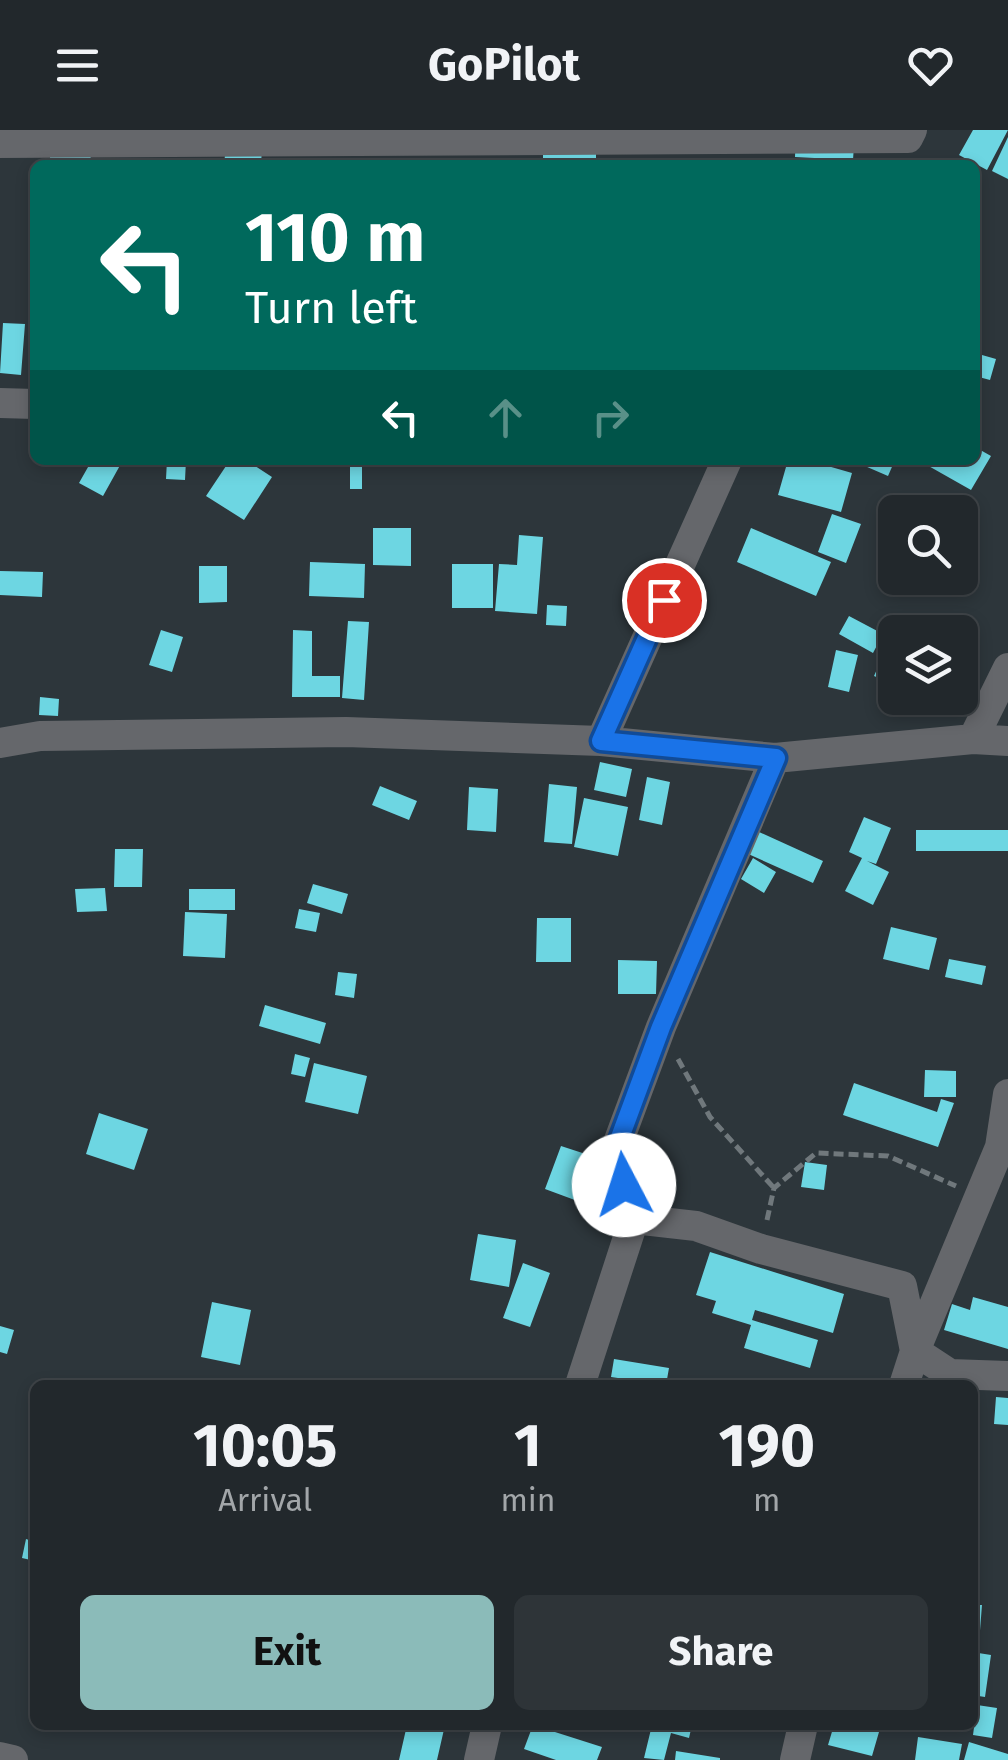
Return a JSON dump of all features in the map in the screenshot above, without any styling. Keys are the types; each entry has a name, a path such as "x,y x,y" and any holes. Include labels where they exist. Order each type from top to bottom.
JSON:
{"street":[{"path":"0,142 910,134 896,160"},
{"path":"0,402 30,404"},
{"path":"601,741 725,465"},
{"path":"973,739 1008,668"},
{"path":"0,743 40,736 346,732 601,741 776,758 973,739 1008,741"},
{"path":"582,1380 634,1219 615,1151 661,1027 776,758"},
{"path":"905,1380 914,1350 1000,1147 1008,1094"},
{"path":"634,1219 696,1226 761,1249 902,1286 914,1350 950,1374 1008,1376"},
{"path":"480,1760 486,1730"},
{"path":"795,1760 802,1730"},
{"path":"0,1756 12,1760"}],"path":[{"path":"661,1027 710,1117 774,1188"},
{"path":"761,1249 774,1188 816,1153 888,1156 956,1187 966,1228"}],"building":[{"path":"543,130 596,130 596,160 543,160"},
{"path":"796,130 855,130 853,160 795,157"},
{"path":"973,130 1008,130 987,170 980,166 980,160 959,155"},
{"path":"1008,137 1008,179 992,171"},
{"path":"226,145 262,148 261,160 224,160"},
{"path":"50,152 91,153 90,160 50,160"},
{"path":"3,323 25,324 21,375 0,373"},
{"path":"980,354 996,359 990,380 980,377"},
{"path":"980,450 991,456 971,490 927,465 980,465"},
{"path":"89,465 120,465 103,496 79,483"},
{"path":"167,465 186,465 185,480 166,479"},
{"path":"227,465 254,465 272,477 244,520 206,496"},
{"path":"350,465 362,465 362,489 350,489"},
{"path":"787,465 824,465 852,473 841,512 778,495"},
{"path":"863,465 893,465 888,476"},
{"path":"832,514 861,524 846,563 818,552"},
{"path":"373,528 411,528 411,566 373,565"},
{"path":"751,528 831,562 816,596 737,562"},
{"path":"519,535 543,537 537,614 495,611 499,564 517,565"},
{"path":"310,562 365,564 364,598 309,596"},
{"path":"452,564 493,564 493,608 452,608"},
{"path":"199,566 227,566 227,602 199,603"},
{"path":"0,571 43,572 42,597 0,595"},
{"path":"547,605 567,606 566,626 546,625"},
{"path":"849,616 878,631 878,644 873,653 839,634"},
{"path":"348,621 369,622 364,700 342,698"},
{"path":"161,630 183,637 172,672 149,665"},
{"path":"293,630 312,631 312,676 340,676 340,697 292,697"},
{"path":"836,650 858,655 849,692 828,687"},
{"path":"40,697 59,699 58,716 39,715"},
{"path":"600,762 632,769 626,797 594,790"},
{"path":"647,777 670,782 662,825 639,820"},
{"path":"549,784 577,787 572,844 544,842"},
{"path":"380,786 417,801 409,820 372,805"},
{"path":"469,787 498,789 496,832 467,830"},
{"path":"584,798 628,807 618,856 574,847"},
{"path":"864,817 891,828 876,864 867,861 889,872 873,905 845,891 862,858 849,852"},
{"path":"748,827 823,861 813,883 737,849"},
{"path":"916,830 1008,830 1008,851 916,851"},
{"path":"115,849 143,849 142,887 114,887"},
{"path":"753,858 776,872 764,893 741,879"},
{"path":"313,884 348,894 342,914 307,903"},
{"path":"105,888 107,911 77,912 75,889"},
{"path":"189,889 235,889 235,910 189,910"},
{"path":"299,909 320,913 316,932 295,928"},
{"path":"185,912 227,914 225,958 183,956"},
{"path":"537,918 571,918 571,962 536,962"},
{"path":"891,927 937,938 929,970 883,959"},
{"path":"949,959 986,966 982,985 945,977"},
{"path":"618,960 657,961 656,994 618,994"},
{"path":"338,972 357,974 354,998 335,995"},
{"path":"265,1005 326,1023 320,1044 259,1026"},
{"path":"295,1054 310,1058 305,1077 291,1074"},
{"path":"314,1063 367,1076 358,1114 305,1102"},
{"path":"925,1070 956,1071 956,1097 924,1097"},
{"path":"854,1083 937,1112 941,1099 954,1103 938,1147 843,1115"},
{"path":"99,1113 148,1129 134,1170 86,1154"},
{"path":"561,1146 607,1161 591,1206 545,1189"},
{"path":"805,1162 827,1165 824,1190 801,1187"},
{"path":"478,1234 516,1240 509,1287 470,1280"},
{"path":"710,1252 844,1294 833,1333 755,1310 752,1320 818,1340 810,1368 744,1348 751,1325 712,1313 716,1301 696,1295"},
{"path":"523,1263 550,1273 530,1327 503,1318"},
{"path":"973,1297 1008,1307 1008,1349 944,1330 952,1304 970,1310"},
{"path":"212,1302 251,1310 240,1365 201,1357"},
{"path":"0,1326 14,1330 7,1354 0,1352"},
{"path":"614,1359 669,1368 667,1380 611,1377"},
{"path":"996,1397 1008,1398 1008,1425 994,1424"},
{"path":"26,1539 30,1540 30,1560 22,1558"},
{"path":"978,1605 982,1605 979,1643"},
{"path":"978,1653 991,1655 985,1697 978,1696"},
{"path":"978,1705 997,1708 992,1738 973,1735 974,1730 978,1730"},
{"path":"406,1730 444,1730 437,1760 399,1760"},
{"path":"531,1730 549,1730 602,1747 597,1760 556,1760 524,1749"},
{"path":"651,1730 691,1730 689,1738 671,1733 664,1760 644,1758"},
{"path":"832,1730 879,1732 872,1756 828,1745"},
{"path":"918,1737 962,1744 959,1760 915,1760"},
{"path":"969,1742 1008,1754 1008,1760 964,1760"},
{"path":"676,1751 720,1758 720,1760 675,1760"}],"route":[{"path":"624,1185 615,1151 661,1027 776,758 601,741 664,600"}]}
